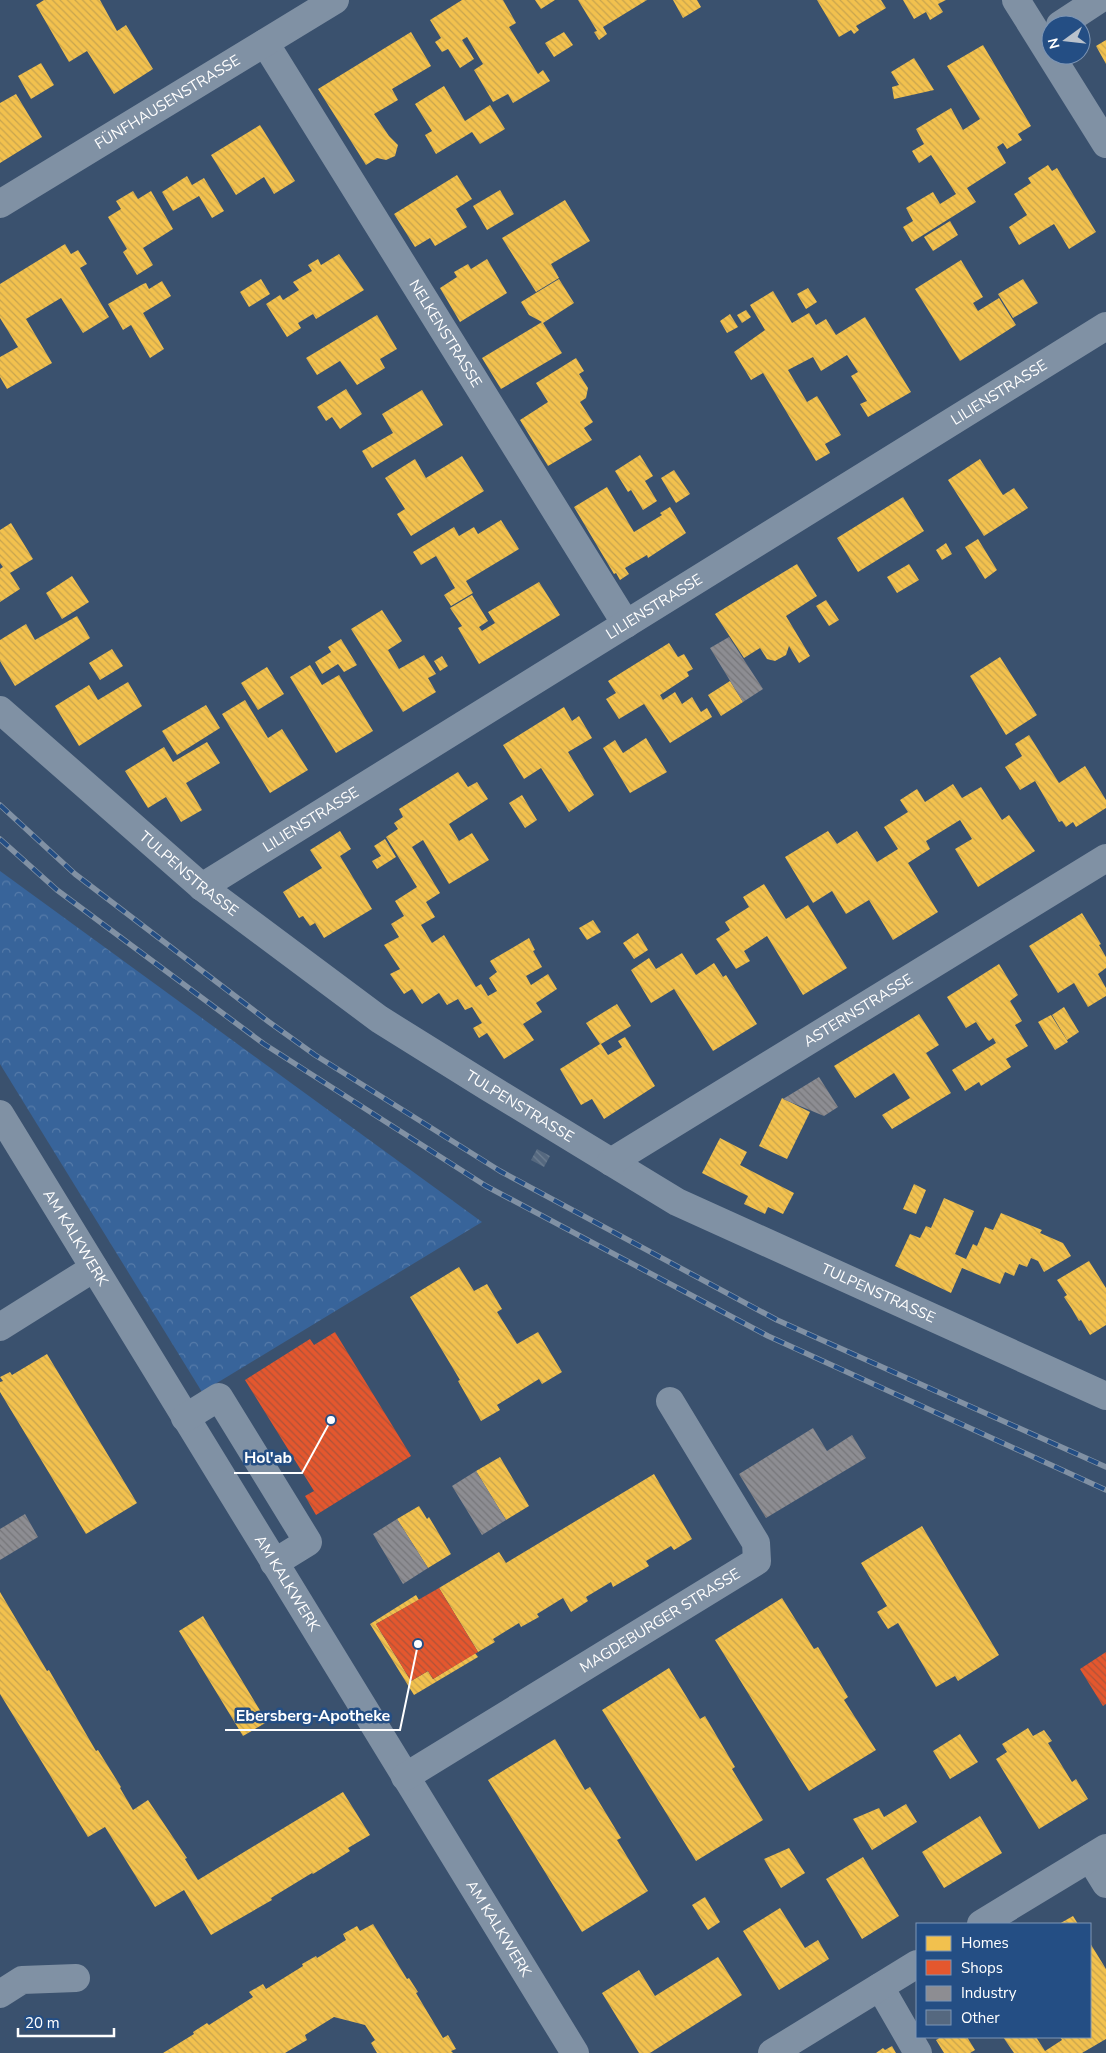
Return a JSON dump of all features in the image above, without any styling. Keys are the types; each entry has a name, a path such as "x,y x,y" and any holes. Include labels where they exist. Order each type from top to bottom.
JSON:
{"street":[{"name":"FÜNFHAUSENSTRASSE","path":"0,204 335,0"},
{"path":"1016,0 1041,23"},
{"path":"1075,15 1098,0"},
{"name":"NELKENSTRASSE","path":"265,43 626,624"},
{"path":"1067,65 1106,144"},
{"name":"LILIENSTRASSE","path":"202,888 1106,326"},
{"name":"TULPENSTRASSE","path":"0,710 202,888 379,1019 676,1202 1106,1396"},
{"name":"ASTERNSTRASSE","path":"611,1162 1106,858"},
{"name":"AM KALKWERK","path":"0,1114 575,2053"},
{"path":"0,1327 94,1268"},
{"path":"185,1418 219,1397 225,1406 308,1542 274,1563"},
{"name":"MAGDEBURGER STRASSE","path":"405,1777 757,1561 756,1543 670,1401"},
{"path":"983,1923 1098,1853 1106,1884"},
{"path":"772,2053 916,1965"},
{"path":"0,1994 22,1980 76,1978"},
{"path":"880,1986 918,2053"}],"green space":[{"path":"0,871 482,1222 202,1392 0,1064"}],"building: Homes":[{"path":"44,0 100,0 117,31 126,25 153,69 114,94 87,51 69,62 36,5"},
{"path":"462,0 503,0 516,23 509,27 538,74 543,70 550,81 513,103 508,94 493,102 474,70 483,64 467,37 462,40 474,59 460,68 448,49 442,52 435,42 441,38 430,20"},
{"path":"535,0 555,0 541,9"},
{"path":"578,0 647,0 603,27 607,34 599,40 594,32 597,31"},
{"path":"673,0 697,0 701,7 683,18"},
{"path":"817,0 881,0 886,8 856,26 859,30 854,34 851,30 839,37"},
{"path":"903,0 946,0 938,4 943,12 930,20 926,12 914,19"},
{"path":"411,32 431,66 392,89 398,100 374,114 389,136 398,145 395,156 386,160 377,158 366,165 318,89"},
{"path":"564,32 573,45 554,57 545,43"},
{"path":"1106,40 1106,64 1096,46"},
{"path":"983,45 1031,126 1018,134 1022,140 1007,149 1003,143 997,147 1006,163 967,188 976,202 912,242 903,227 913,221 906,208 933,192 940,204 956,194 931,155 919,163 912,151 924,144 916,129 951,108 963,130 980,119 947,66"},
{"path":"914,58 934,90 894,99 892,87 899,85 891,72"},
{"path":"41,63 54,85 31,99 18,76"},
{"path":"444,86 465,121 490,105 505,129 480,144 472,132 436,154 425,135 432,131 415,104"},
{"path":"16,94 42,137 0,163 0,103"},
{"path":"260,125 295,181 274,194 264,177 236,195 211,155"},
{"path":"1048,165 1052,171 1057,168 1096,232 1069,249 1054,224 1019,245 1009,227 1027,215 1014,194 1031,183 1028,178"},
{"path":"457,175 472,199 456,209 467,227 435,246 430,238 415,247 394,214"},
{"path":"187,176 192,185 204,178 224,211 212,218 199,196 173,211 162,192"},
{"path":"500,190 514,214 487,230 473,206"},
{"path":"133,191 138,199 151,191 173,229 143,248 153,265 137,275 123,252 127,249 108,217 121,209 116,201"},
{"path":"565,200 590,241 551,264 559,278 536,292 502,238"},
{"path":"950,221 958,235 933,251 924,237"},
{"path":"65,244 71,254 78,250 87,264 80,268 109,317 83,333 61,298 26,319 52,363 7,389 0,377 0,357 18,347 0,318 0,284"},
{"path":"339,254 364,290 316,319 313,314 298,323 301,328 287,337 266,304 280,295 283,300 299,290 293,282 312,271 308,265 318,259 321,265"},
{"path":"487,259 507,293 460,322 440,288 457,277 454,272 468,264 471,269"},
{"path":"961,260 983,297 973,303 978,311 999,298 1016,325 960,361 915,289"},
{"path":"261,279 270,294 249,307 240,292"},
{"path":"559,279 574,303 543,323 562,353 501,389 482,358 542,322 529,315 521,302"},
{"path":"1023,279 1038,303 1013,318 998,294"},
{"path":"162,281 171,296 143,313 164,349 150,358 131,325 123,330 108,304 143,284 146,283 149,289"},
{"path":"808,288 817,302 806,309 797,294"},
{"path":"773,291 792,323 809,313 816,325 826,319 836,335 865,317 911,392 868,417 860,404 867,401 851,376 858,372 847,355 821,371 813,357 788,370 807,402 817,396 841,435 825,444 830,453 816,461 763,373 751,380 734,352 765,330 750,305"},
{"path":"746,310 751,317 742,323 737,315"},
{"path":"730,314 738,327 727,333 720,321"},
{"path":"377,315 397,349 380,359 385,368 357,385 340,361 317,375 306,358"},
{"path":"576,358 584,371 579,374 588,388 586,398 580,402 593,422 584,428 592,440 548,466 520,420 548,402 536,383"},
{"path":"346,389 362,414 340,429 332,417 326,421 317,407"},
{"path":"422,390 443,425 372,468 362,451 393,433 382,414"},
{"path":"640,455 653,476 645,481 657,501 643,510 631,490 628,492 615,471"},
{"path":"462,456 484,491 411,536 397,514 405,509 385,478 415,459 426,478"},
{"path":"980,459 1003,495 1014,488 1028,508 984,536 948,480"},
{"path":"674,470 690,494 676,503 661,478"},
{"path":"607,487 634,532 662,515 660,513 670,507 686,533 648,558 647,555 625,568 629,574 620,580 616,573 614,574 574,507"},
{"path":"903,497 924,531 858,572 837,538"},
{"path":"501,520 519,549 466,581 473,593 451,606 444,595 455,588 436,556 421,565 413,552 454,527 459,536 474,527 478,534"},
{"path":"11,523 33,559 10,573 20,589 0,602 0,569 3,567 0,563 0,530"},
{"path":"978,539 997,570 985,579 965,547"},
{"path":"946,543 952,554 942,560 936,550"},
{"path":"797,564 817,596 786,616 810,656 799,663 789,646 786,655 775,661 767,659 760,648 744,658 715,614"},
{"path":"909,564 919,580 897,593 887,577"},
{"path":"72,576 89,602 62,619 46,593"},
{"path":"539,582 560,615 479,664 458,628 462,626 450,608 472,595 488,621 479,627 482,631 495,623 488,612"},
{"path":"826,600 839,620 829,626 816,606"},
{"path":"382,610 402,641 388,650 399,669 424,655 436,674 428,678 436,692 403,712 351,629"},
{"path":"77,616 90,638 15,686 0,661 0,640 26,624 35,640"},
{"path":"341,639 357,665 344,672 338,664 322,674 315,662 331,652 328,647"},
{"path":"669,643 678,657 684,654 693,669 687,672 689,676 660,695 663,700 675,692 682,704 692,697 701,712 707,708 712,717 670,743 644,704 619,719 606,699 616,693 608,681"},
{"path":"112,649 123,666 100,680 89,663"},
{"path":"442,656 448,666 440,671 434,661"},
{"path":"1000,657 1037,715 1006,735 970,676"},
{"path":"310,665 322,685 339,675 373,731 336,753 290,677"},
{"path":"267,667 284,694 258,710 241,683"},
{"path":"730,681 743,702 721,716 708,695"},
{"path":"128,682 142,706 79,746 55,706 89,685 98,700"},
{"path":"245,700 268,738 282,729 308,770 270,793 222,714"},
{"path":"206,705 220,728 177,755 162,731"},
{"path":"564,707 572,721 579,716 592,738 568,752 594,795 569,812 541,768 524,779 503,745"},
{"path":"1029,735 1059,783 1085,766 1106,800 1106,808 1076,827 1073,822 1066,827 1062,821 1059,822 1035,781 1020,790 1005,767 1022,756 1015,744"},
{"path":"646,738 667,772 630,793 603,748 615,740 623,753"},
{"path":"207,742 220,763 186,783 202,810 181,822 166,797 148,808 125,771 164,747 173,762"},
{"path":"458,772 468,787 477,782 488,799 449,824 459,841 472,833 489,860 449,884 423,840 412,847 440,893 426,902 435,917 421,925 432,943 444,935 476,987 481,984 488,996 497,991 489,978 497,972 490,961 529,938 535,950 533,951 542,967 526,976 531,985 548,974 557,989 536,1003 542,1012 523,1024 534,1040 504,1059 487,1033 479,1038 473,1028 482,1023 472,1007 465,1010 458,999 447,1005 439,993 422,1004 412,989 404,994 390,974 400,969 384,945 399,937 391,924 404,916 395,901 417,887 386,837 398,829 394,823 403,817 399,809"},
{"path":"953,784 962,798 981,787 1002,820 1009,815 1035,851 978,887 955,849 972,839 960,820 926,841 930,849 908,863 938,912 893,940 869,900 846,914 832,891 813,903 785,857 828,831 837,844 857,831 877,862 898,849 884,827 908,812 900,800 917,789 925,802"},
{"path":"522,795 537,820 525,828 509,803"},
{"path":"340,831 351,849 340,856 372,909 324,938 315,923 310,926 303,916 299,918 283,892 322,868 310,850"},
{"path":"385,839 396,857 377,869 372,861 381,856 374,846"},
{"path":"764,884 786,919 808,905 847,968 803,995 767,936 744,951 750,961 736,969 716,939 730,930 725,922 749,907 743,897"},
{"path":"1082,913 1101,944 1099,945 1106,957 1106,968 1098,974 1106,988 1106,996 1088,1007 1074,983 1058,993 1029,946"},
{"path":"593,920 601,932 587,940 579,928"},
{"path":"638,933 648,950 634,959 623,943"},
{"path":"682,953 696,975 714,963 723,977 726,975 757,1024 713,1051 674,989 651,1003 631,970 649,958 656,969"},
{"path":"999,964 1018,995 1010,1001 1022,1021 1015,1025 1028,1046 1006,1059 1011,1067 981,1086 979,1082 965,1091 952,1070 996,1043 993,1038 989,1041 987,1039 976,1022 966,1028 947,997"},
{"path":"617,1004 631,1026 601,1044 608,1055 622,1047 618,1041 625,1037 655,1086 604,1119 592,1099 581,1105 560,1069 600,1044 586,1023"},
{"path":"1064,1007 1079,1032 1067,1040 1052,1015"},
{"path":"919,1014 939,1045 926,1053 951,1093 892,1129 882,1115 910,1098 894,1073 855,1098 834,1066"},
{"path":"1051,1015 1068,1042 1055,1050 1038,1022"},
{"path":"782,1098 810,1112 787,1159 759,1146"},
{"path":"720,1138 747,1152 740,1165 794,1193 783,1214 768,1207 765,1214 744,1204 748,1196 702,1173"},
{"path":"914,1184 926,1190 916,1214 903,1209"},
{"path":"944,1198 974,1211 955,1254 966,1259 973,1244 977,1246 985,1227 993,1230 1001,1213 1042,1230 1040,1233 1063,1243 1071,1256 1044,1272 1038,1261 1031,1258 1027,1267 1019,1264 1014,1276 1005,1272 1000,1284 962,1268 951,1293 895,1266 910,1234 920,1238 926,1226 931,1228"},
{"path":"1089,1261 1106,1288 1106,1325 1090,1335 1064,1297 1067,1295 1057,1280"},
{"path":"459,1267 474,1291 487,1284 502,1309 497,1312 517,1344 538,1332 562,1372 542,1384 539,1379 497,1405 500,1410 481,1421 458,1381 460,1380 410,1297"},
{"path":"47,1354 137,1503 86,1534 0,1392 0,1382 3,1381 0,1377 10,1372 12,1375"},
{"path":"500,1457 529,1506 506,1520 476,1471"},
{"path":"654,1474 692,1539 674,1550 671,1546 646,1561 649,1566 613,1587 611,1582 586,1597 588,1601 571,1612 563,1598 537,1614 539,1617 521,1627 519,1623 493,1639 495,1642 478,1652 439,1588 499,1552 506,1563"},
{"path":"419,1506 427,1519 429,1517 451,1554 428,1568 397,1519"},
{"path":"922,1526 999,1655 958,1681 955,1676 936,1687 898,1623 888,1629 877,1612 887,1606 861,1563"},
{"path":"0,1592 47,1671 49,1670 96,1751 98,1750 121,1787 133,1810 148,1800 187,1858 185,1859 198,1880 343,1792 370,1835 348,1848 350,1851 271,1898 272,1900 211,1935 184,1890 155,1907 105,1827 88,1837 0,1694"},
{"path":"416,1595 419,1600 376,1624 411,1681 428,1671 433,1679 475,1653 478,1657 414,1695 370,1624"},
{"path":"782,1598 814,1649 818,1647 848,1697 844,1700 876,1750 809,1791 715,1640"},
{"path":"203,1616 267,1722 243,1736 179,1631"},
{"path":"669,1668 700,1719 705,1716 735,1767 732,1769 763,1820 696,1861 602,1710"},
{"path":"1028,1728 1033,1736 1044,1730 1052,1741 1048,1743 1072,1782 1076,1779 1088,1799 1039,1829 996,1759 1007,1752 1002,1744"},
{"path":"960,1734 978,1762 950,1779 933,1751"},
{"path":"555,1739 585,1790 590,1787 621,1838 617,1840 648,1891 582,1932 488,1780"},
{"path":"906,1804 917,1822 872,1850 853,1819 879,1808 884,1817"},
{"path":"980,1816 1002,1853 944,1888 922,1852"},
{"path":"789,1848 805,1873 781,1888 764,1859"},
{"path":"863,1857 899,1916 862,1939 826,1879"},
{"path":"705,1897 720,1922 708,1930 692,1905"},
{"path":"780,1908 805,1948 818,1940 829,1959 779,1990 743,1931"},
{"path":"1073,1916 1077,1923 1061,1923"},
{"path":"373,1924 407,1979 409,1978 418,1992 416,1993 443,2038 448,2035 456,2049 451,2051 453,2053 377,2053 371,2043 375,2040 365,2025 334,2017 305,2035 307,2040 285,2053 163,2053 194,2034 193,2032 207,2023 209,2025 253,1997 249,1992 263,1984 266,1989 303,1966 302,1964 316,1956 317,1958 346,1940 343,1934 357,1926 360,1931"},
{"path":"1091,1945 1106,1969 1106,2039 1082,2053 1014,2053 1004,2038 1037,2038 1045,2051 1062,2040 1061,2038 1091,2038"},
{"path":"718,1957 742,1995 650,2053 639,2053 602,1993 639,1970 655,1996"},
{"path":"939,2038 968,2038 975,2050 970,2053 944,2053 936,2040"},
{"path":"892,2046 896,2053 876,2053 883,2048 885,2050"}],"building: Shops":[{"path":"335,1332 411,1456 316,1515 305,1496 314,1491 245,1380 310,1339 314,1345"},
{"path":"439,1588 478,1652 433,1679 428,1671 411,1681 376,1624"},
{"path":"1106,1652 1106,1704 1103,1706 1080,1669"}],"building: Industry":[{"path":"729,637 763,689 743,702 710,648"},
{"path":"819,1077 838,1107 824,1116 783,1099"},
{"path":"813,1428 827,1451 852,1435 866,1458 766,1518 739,1474"},
{"path":"476,1471 506,1520 482,1535 452,1486"},
{"path":"25,1514 38,1537 0,1560 0,1529"},
{"path":"397,1519 428,1568 403,1584 373,1534"}],"building: Other":[{"path":"537,1149 550,1156 544,1167 531,1160"}],"railway":[{"path":"0,805 75,874 269,1022 315,1055 500,1171 777,1320 1106,1467"},
{"path":"0,839 57,890 264,1044 486,1186 768,1336 1106,1490"}],"place":[{"name":"Hol'ab","path":"331,1420"},
{"name":"Ebersberg-Apotheke","path":"418,1644"}]}
